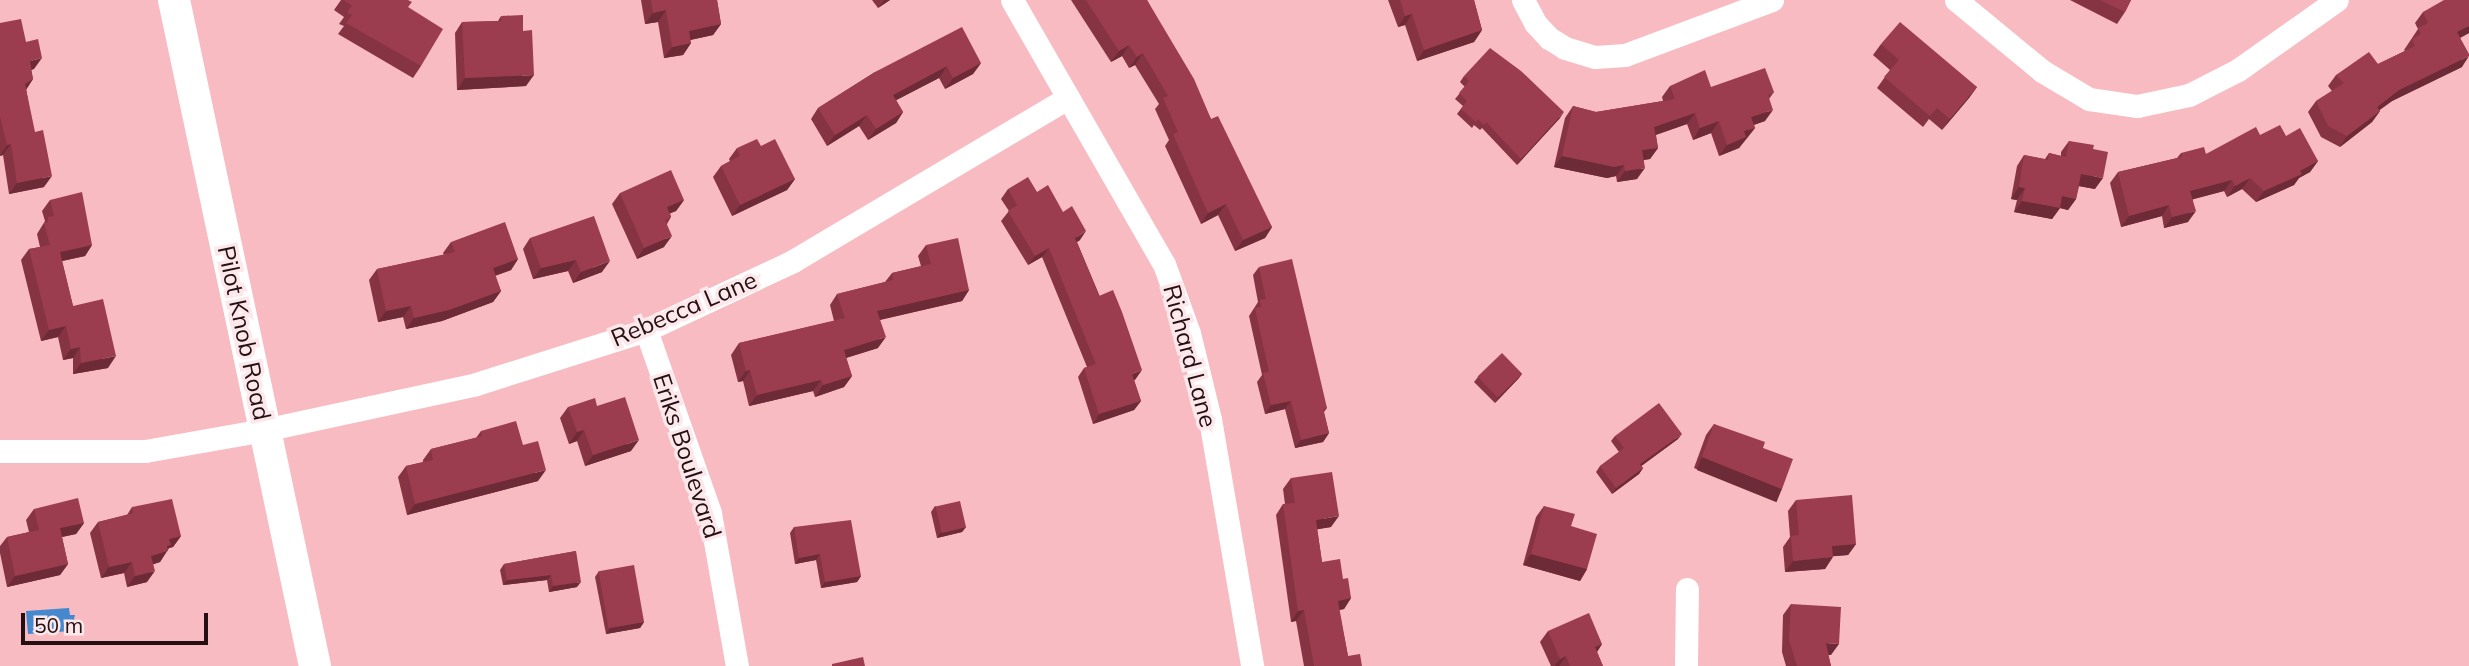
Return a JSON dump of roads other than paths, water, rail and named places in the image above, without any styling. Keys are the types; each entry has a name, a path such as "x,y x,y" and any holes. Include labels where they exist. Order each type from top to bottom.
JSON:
{"main road":[{"name":"Pilot Knob Road","path":"174,0 315,666"}],"street":[{"name":"Richard Lane","path":"1012,0 1164,264 1189,333 1210,419 1252,666"},
{"path":"1522,0 1535,23 1549,38 1565,48 1595,57 1625,55 1772,0"},
{"path":"1956,0 2042,71 2089,99 2137,106 2189,95 2238,70 2337,0"},
{"name":"Rebecca Lane","path":"0,451 145,451 264,430 477,384 646,330 793,261 1068,98"},
{"name":"Eriks Boulevard","path":"646,330 710,513 737,666"},
{"path":"1686,666 1687,589"}],"water":[{"path":"69,608 70,615 75,615 71,631 28,634 26,611"}]}
